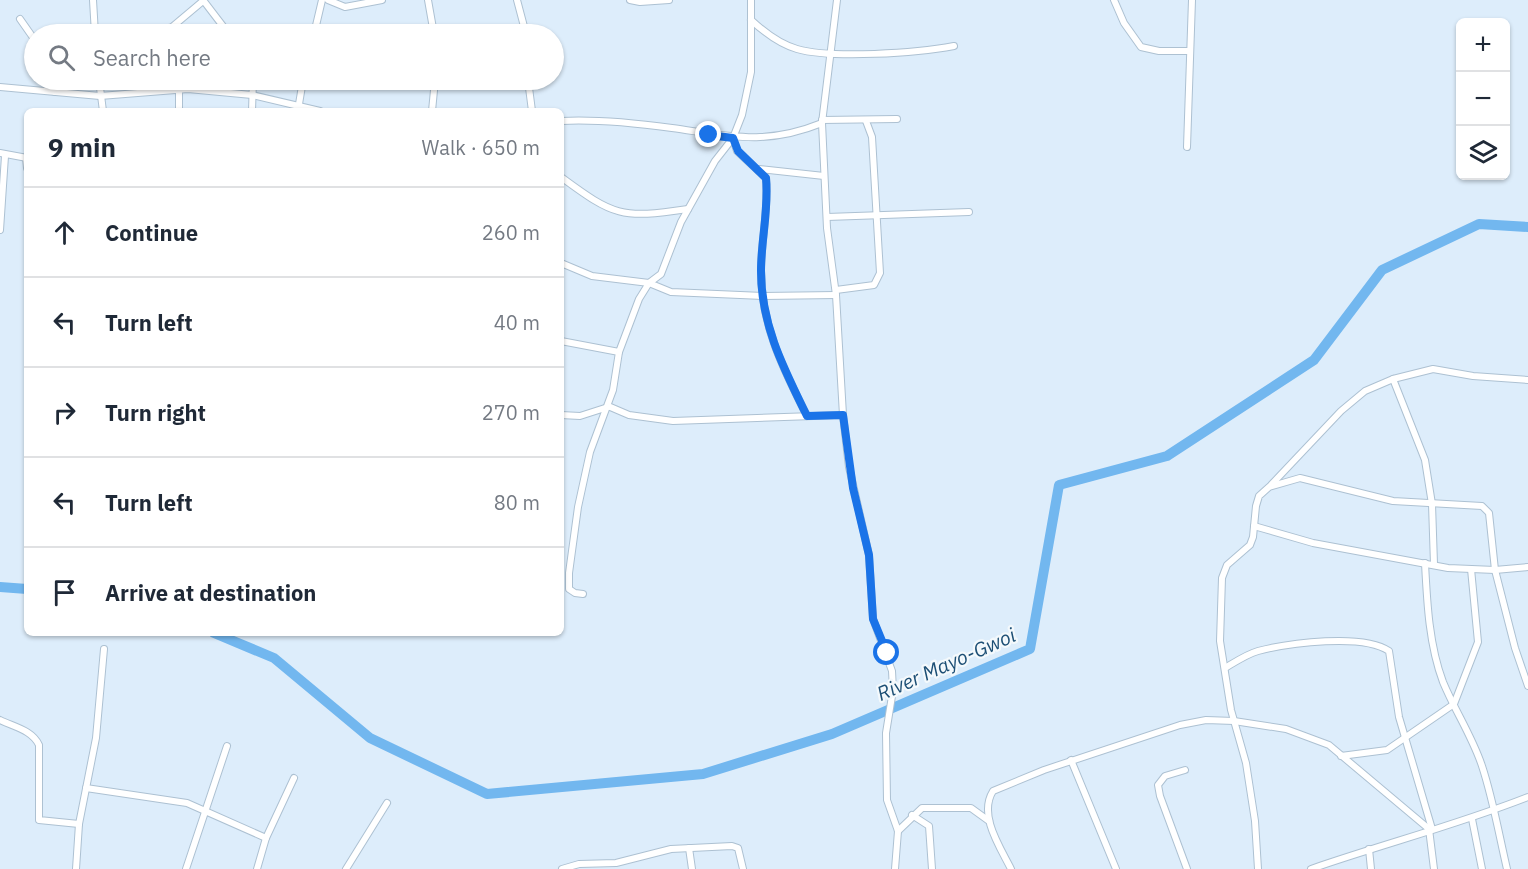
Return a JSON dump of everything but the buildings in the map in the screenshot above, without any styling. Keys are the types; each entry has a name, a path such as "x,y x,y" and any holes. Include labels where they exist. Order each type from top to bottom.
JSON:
{"street":[{"path":"93,0 95,24"},
{"path":"316,24 322,0"},
{"path":"328,0 345,8 382,0"},
{"path":"428,0 432,24"},
{"path":"517,0 523,24"},
{"path":"630,0 640,2 669,0"},
{"path":"583,594 569,589 568,573 578,507 590,452 608,406 619,352 639,299 649,283 661,274 688,209 715,161 733,138 748,95 751,0"},
{"path":"837,0 822,122 826,218 836,292 843,415 853,488 869,555 873,619 892,671 893,690 886,733 887,800 898,831 896,869"},
{"path":"1114,0 1124,23 1141,47 1159,51 1191,51"},
{"path":"1187,147 1192,0"},
{"path":"176,24 203,1 221,24"},
{"path":"20,19 24,25"},
{"path":"751,20 764,32 796,49 830,53 930,50 954,46"},
{"path":"0,87 24,89"},
{"path":"33,90 100,96 179,90 252,95 300,108 302,90"},
{"path":"100,90 102,108"},
{"path":"179,90 179,108"},
{"path":"252,90 252,108"},
{"path":"432,108 434,90"},
{"path":"529,90 532,108"},
{"path":"564,121 618,122 733,138 785,135 822,122 897,119"},
{"path":"564,265 600,277 649,283 671,292 763,296 836,292 867,287 878,281 880,273 872,137 866,121"},
{"path":"733,138 738,151 766,178 761,272 765,313 776,352 807,416"},
{"path":"0,230 2,154 24,158"},
{"path":"758,169 824,176"},
{"path":"564,179 598,205 617,212 641,215 688,209"},
{"path":"826,218 969,212"},
{"path":"564,342 619,352"},
{"path":"1258,869 1255,821 1246,763 1234,721 1220,641 1222,578 1227,565 1250,545 1259,496 1341,411 1365,391 1393,379 1433,369 1473,376 1528,380"},
{"path":"1393,379 1425,460 1432,504 1434,564"},
{"path":"564,415 580,416 608,406 629,415 673,421 843,415"},
{"path":"1269,487 1300,478 1392,501 1482,506 1486,509 1489,513 1495,570 1515,648 1528,686"},
{"path":"1254,526 1313,543 1425,563 1495,570 1528,567"},
{"path":"1425,563 1429,621 1436,654 1443,680 1466,724 1482,764 1507,869"},
{"path":"1341,756 1374,754 1387,750 1454,704 1478,642 1471,569"},
{"path":"1225,668 1257,651 1306,644 1352,642 1389,651 1399,717 1430,829 1434,869"},
{"path":"76,869 79,824 96,738 104,649"},
{"path":"0,720 28,732 35,737 39,745 39,819 79,824"},
{"path":"1011,869 989,821 988,806 993,791 1071,760 1180,724 1206,720 1234,721 1307,735 1329,745 1430,829"},
{"path":"186,869 227,746"},
{"path":"1071,760 1116,869"},
{"path":"1185,770 1165,776 1158,785 1187,869"},
{"path":"257,869 266,838 294,778"},
{"path":"86,788 162,798 206,809 266,838"},
{"path":"1311,869 1430,829 1472,819 1528,796"},
{"path":"346,869 387,803"},
{"path":"898,831 912,815 922,808 971,808 989,821"},
{"path":"912,815 929,826 932,869"},
{"path":"1472,819 1482,869"},
{"path":"562,869 579,864 616,863 655,852 732,846 738,848 743,869"},
{"path":"689,848 692,869"},
{"path":"1369,849 1371,869"}],"waterway":[{"name":"River Mayo-Gwoi","path":"221,636 274,658 370,738 487,794 703,774 832,734 1030,649 1059,485 1167,456 1314,360 1382,270 1479,224 1528,227"},
{"name":"River Mayo-Gwoi","path":"0,587 24,589"}],"route":[{"path":"709,135 733,138 738,151 766,178 761,272 770,336 807,416 843,415 849,467 869,555 873,619 887,653"}]}
